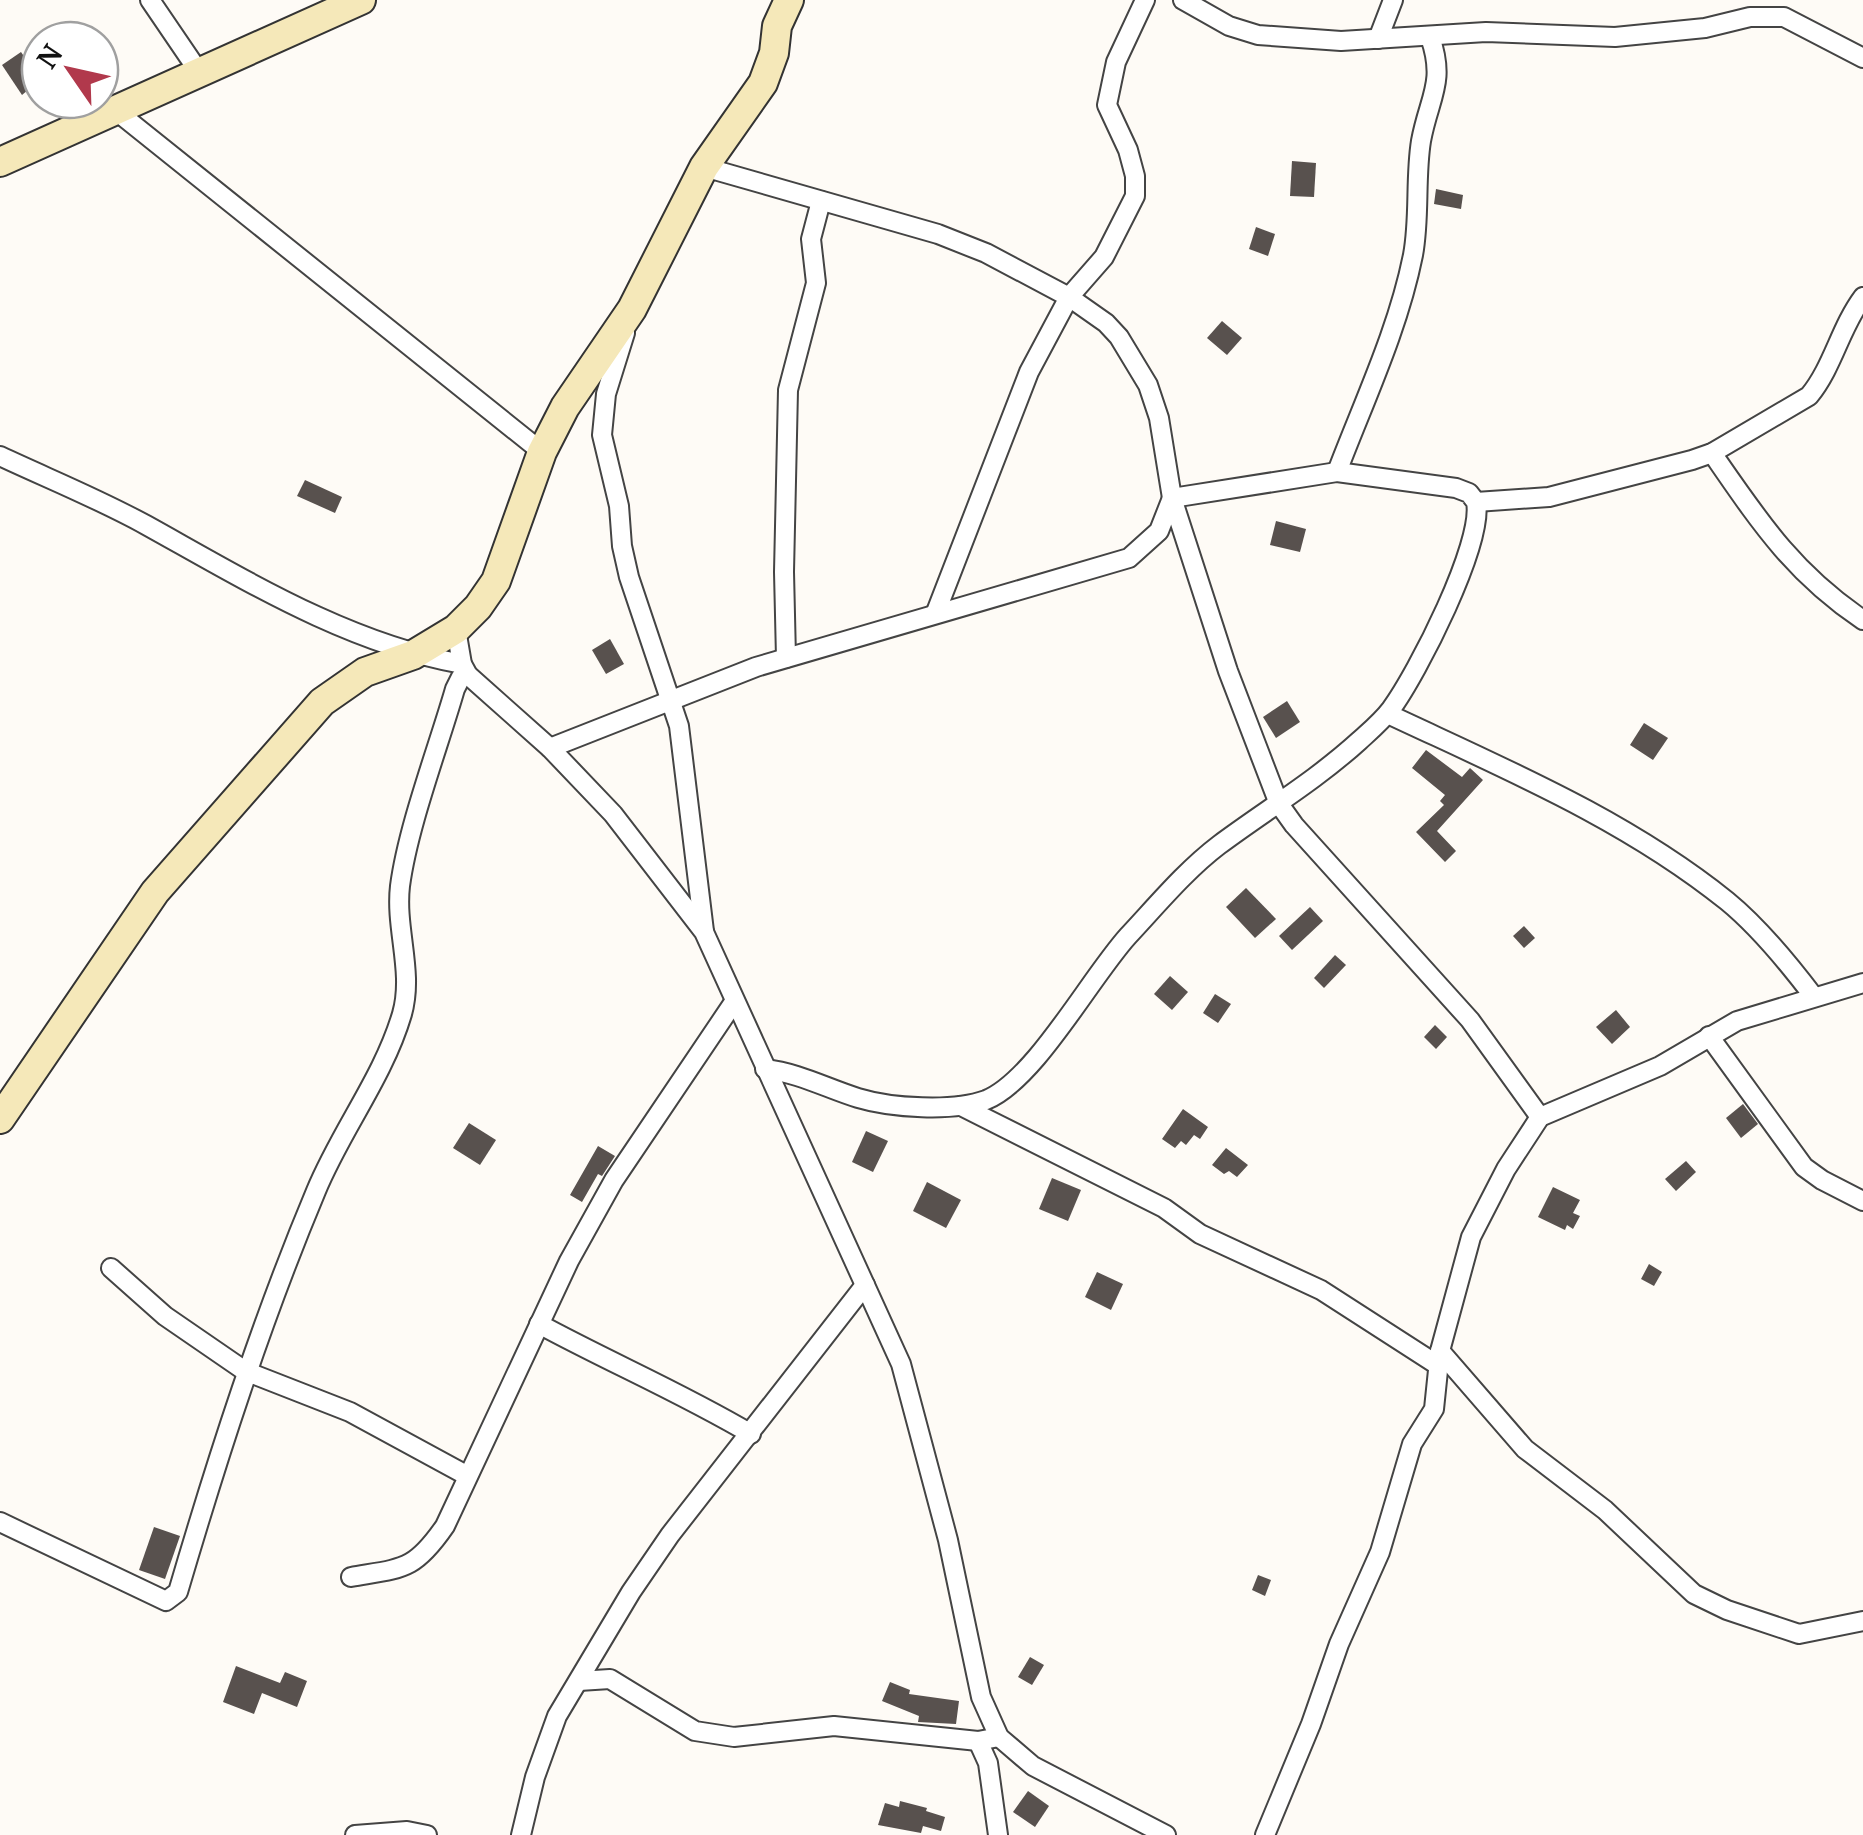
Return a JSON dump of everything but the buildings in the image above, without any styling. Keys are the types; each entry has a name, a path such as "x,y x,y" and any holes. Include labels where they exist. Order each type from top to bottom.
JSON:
{"street":[{"path":"150,0 199,72"},
{"path":"120,108 361,0"},
{"path":"0,1118 155,892 322,702 366,672 413,655 456,629 478,607 496,580 542,452 565,406 632,309 704,166 764,83 774,53 777,26 788,0"},
{"path":"936,612 1029,372 1069,297 1104,257 1135,196 1135,176 1128,150 1107,105 1116,62 1145,0"},
{"path":"1183,0 1229,26 1258,35 1341,41 1486,32 1614,37 1705,28 1766,16 1784,17 1863,58"},
{"path":"1378,39 1393,0"},
{"path":"1336,472 1404,296 1414,250 1421,140 1438,76 1439,62 1430,37"},
{"path":"120,114 542,452"},
{"path":"0,162 93,120"},
{"path":"704,166 938,234 986,253 1069,297 1119,336 1148,385 1159,418 1172,498 1228,670 1279,804 1470,1020 1540,1117"},
{"path":"786,658 788,390 816,283 811,239 821,202"},
{"path":"1476,502 1548,497 1712,453 1809,396 1819,384 1851,314 1863,297"},
{"path":"632,309 606,394 602,434 619,506 629,577 672,699 688,788 704,932"},
{"path":"1712,453 1784,552 1825,595 1863,620"},
{"path":"0,456 142,523 297,609 413,655 465,670 550,748 613,814 704,932 901,1364 948,1540 980,1697 999,1737 1033,1766 1166,1835"},
{"path":"765,1069 803,1076 860,1098 895,1104 960,1106 997,1094 1014,1083 1103,965 1202,859 1338,760 1388,714 1435,631 1470,544 1476,502 1456,488 1336,472 1172,498"},
{"path":"550,748 786,658 1129,558 1159,531 1172,498"},
{"path":"0,1522 170,1601 178,1592 245,1371 316,1189 343,1131 386,1057 403,1010 406,971 400,885 455,689 465,670 456,629"},
{"path":"355,632 366,672"},
{"path":"1388,714 1576,803 1645,841 1730,903 1814,997"},
{"path":"1264,1835 1339,1644 1380,1552 1412,1444 1434,1409 1440,1358 1471,1237 1506,1169 1540,1117 1660,1066 1737,1021 1863,983"},
{"path":"351,1577 415,1563 427,1552 444,1526 538,1324 614,1180 734,1002"},
{"path":"1709,1036 1804,1167 1863,1201"},
{"path":"996,1124 997,1094"},
{"path":"960,1106 1164,1208 1200,1234 1320,1290 1440,1358 1525,1449 1605,1510 1694,1594 1727,1610 1799,1634 1863,1621"},
{"path":"111,1268 165,1316 245,1371 350,1412 466,1475"},
{"path":"521,1835 535,1777 557,1716 599,1646 670,1535 865,1285"},
{"path":"538,1324 691,1398 751,1434"},
{"path":"599,1646 610,1679"},
{"path":"579,1681 610,1679 695,1731 734,1736 834,1726 978,1741 999,1737"},
{"path":"978,1741 988,1763 998,1835"},
{"path":"354,1835 408,1831 427,1835"}]}
